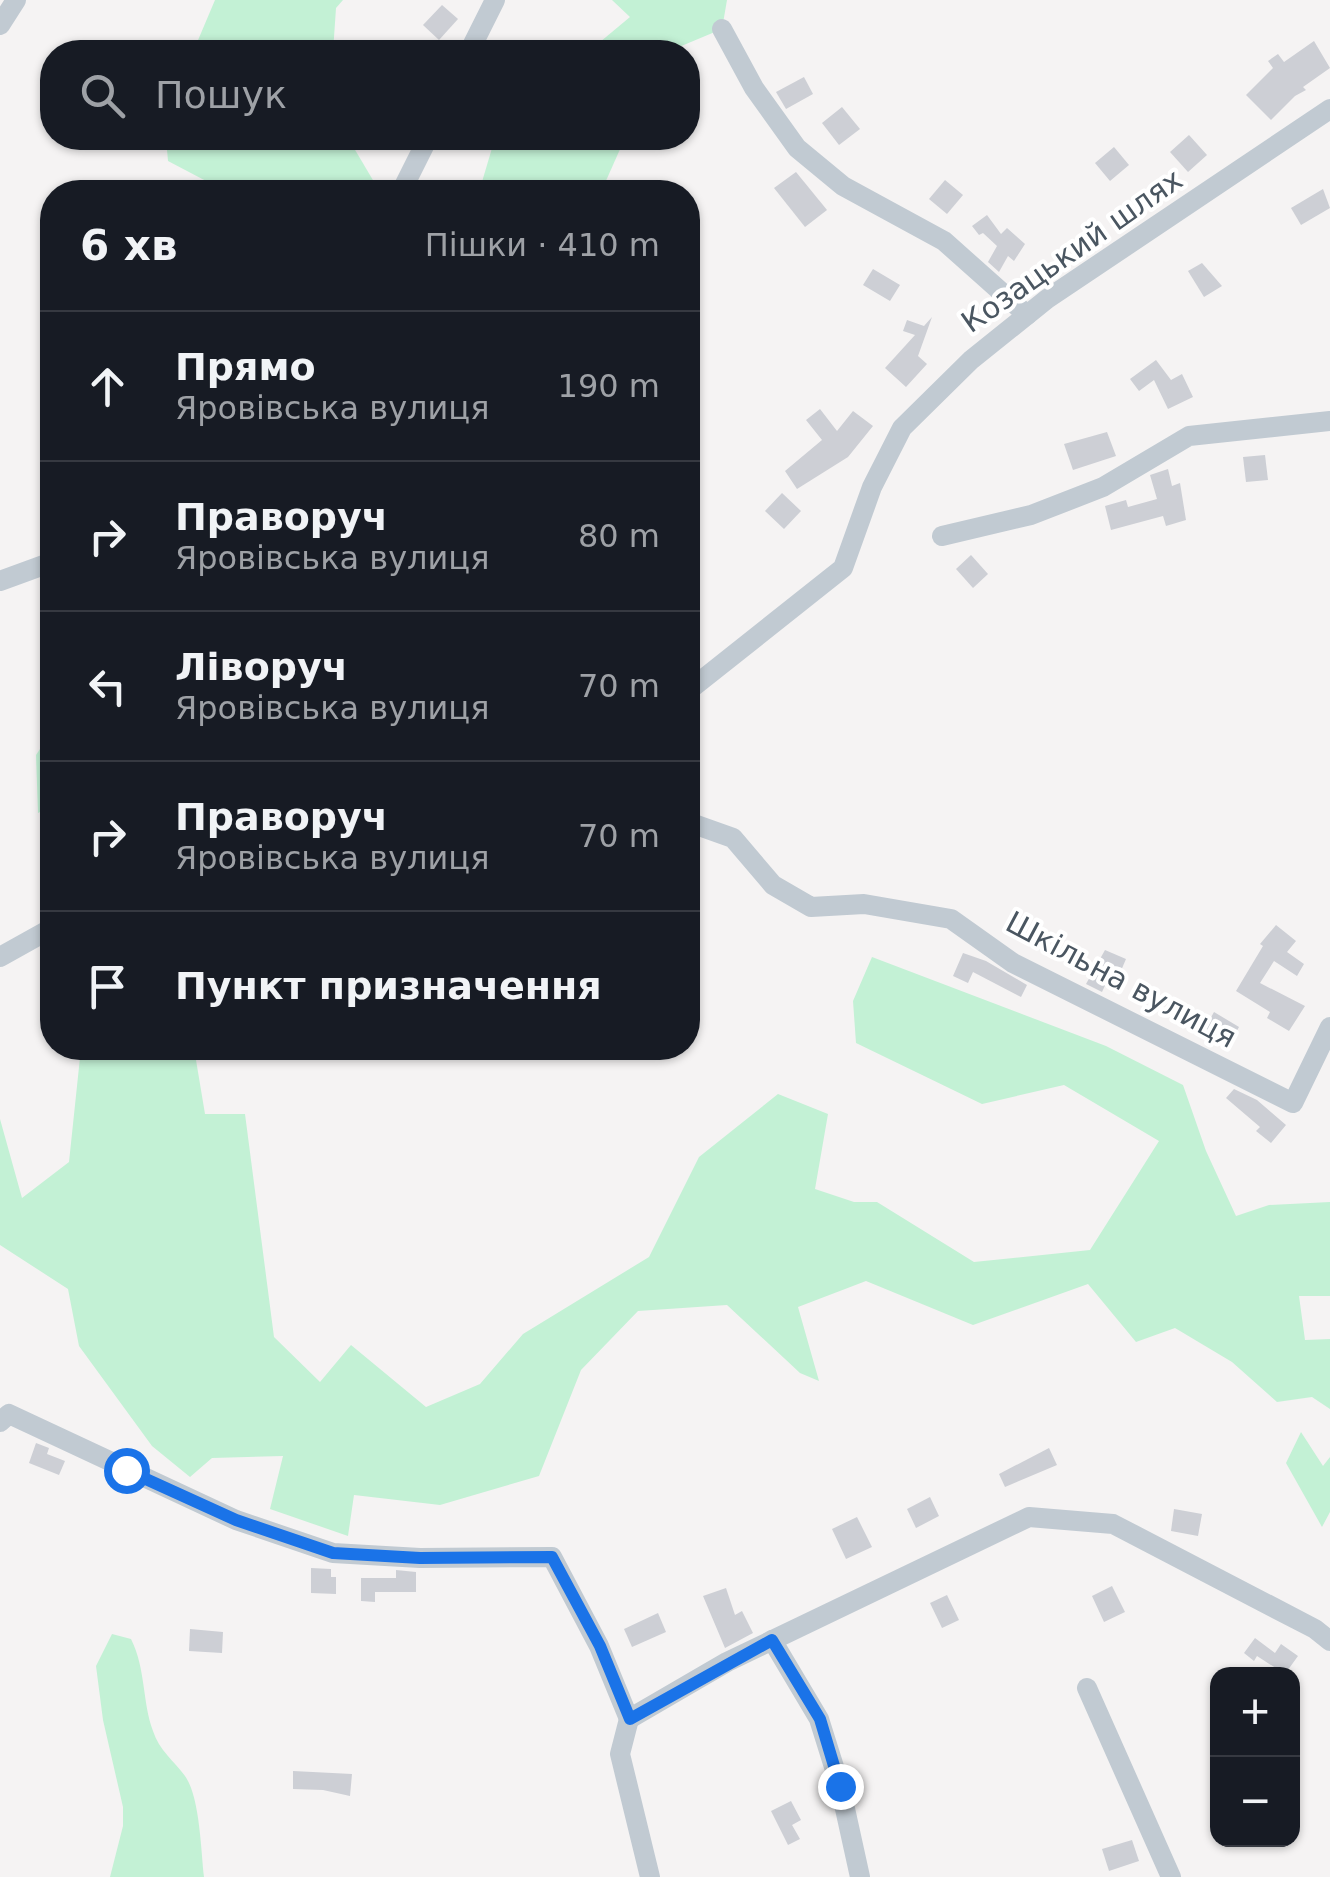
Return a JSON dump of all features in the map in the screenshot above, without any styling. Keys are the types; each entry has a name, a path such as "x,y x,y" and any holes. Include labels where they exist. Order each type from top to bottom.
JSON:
{"street":[{"path":"0,25 16,0"},
{"path":"476,40 496,0"},
{"path":"722,29 754,88 796,148 843,186 944,241 1027,315"},
{"name":"Козацький шлях","path":"700,681 842,568 872,487 902,428 970,360 1027,315 1330,109"},
{"path":"407,180 422,150"},
{"path":"942,536 1030,515 1103,487 1189,436 1330,421"},
{"path":"0,581 40,566"},
{"name":"Шкільна вулиця","path":"700,826 733,838 773,885 811,907 864,904 951,920 1013,963 1293,1103 1330,1027"},
{"path":"0,957 40,935"},
{"path":"3,1415 236,1520 333,1553 420,1558 552,1557 600,1646 630,1719 620,1754 650,1877"},
{"path":"630,1719 772,1640 1028,1516 1113,1524 1315,1629 1330,1641"},
{"path":"772,1640 820,1719 860,1877"},
{"path":"1087,1688 1171,1877"}],"green space":[{"path":"215,0 343,0 336,8 334,40 198,40"},
{"path":"612,0 727,0 722,29 696,40 602,40 630,17"},
{"path":"167,150 355,150 373,180 204,180 168,161"},
{"path":"491,150 620,150 606,180 483,180"},
{"path":"40,749 38,813 36,755"},
{"path":"872,957 1106,1046 1183,1085 1206,1151 1236,1216 1269,1205 1330,1202 1330,1296 1299,1296 1305,1340 1330,1339 1330,1409 1312,1397 1277,1402 1232,1362 1175,1328 1136,1342 1088,1284 973,1325 866,1281 798,1307 819,1381 800,1373 727,1305 638,1311 581,1370 539,1476 440,1505 354,1495 348,1536 270,1509 283,1456 212,1458 190,1477 152,1446 79,1346 68,1289 0,1245 0,1119 22,1198 69,1162 80,1060 196,1060 205,1114 245,1114 274,1337 320,1382 351,1345 426,1407 480,1384 523,1334 649,1257 699,1157 778,1094 828,1114 815,1189 854,1202 877,1202 974,1262 1090,1250 1159,1141 1064,1085 982,1104 856,1043 853,1001"},
{"path":"1301,1432 1323,1466 1330,1457 1330,1512 1322,1527 1286,1463"},
{"path":"112,1634 131,1639 156,1738 190,1785 204,1877 110,1877 123,1826 123,1807 103,1720 96,1666"}],"building":[{"path":"442,5 458,19 439,40 423,25"},
{"path":"1314,41 1330,68 1303,87 1306,90 1271,120 1246,95 1273,68 1268,61 1278,54 1284,62"},
{"path":"804,77 813,94 786,109 776,92"},
{"path":"842,107 860,129 839,145 822,123"},
{"path":"1189,135 1207,155 1188,172 1170,152"},
{"path":"1114,147 1129,165 1110,181 1095,163"},
{"path":"796,172 827,210 805,227 774,188"},
{"path":"945,180 963,195 947,214 929,199"},
{"path":"1323,189 1330,208 1301,225 1291,208"},
{"path":"987,215 1001,234 1007,228 1025,244 1014,261 1008,256 999,272 988,262 997,246 972,226"},
{"path":"1202,263 1222,286 1204,297 1188,271"},
{"path":"873,269 900,285 890,301 863,285"},
{"path":"932,317 918,356 927,364 906,387 885,368 915,335 903,331 907,320 924,326"},
{"path":"1156,360 1171,380 1182,374 1193,397 1168,409 1154,380 1139,391 1130,379"},
{"path":"820,409 837,431 853,411 873,426 848,457 797,489 785,471 822,440 806,420"},
{"path":"1107,432 1116,456 1073,470 1064,444"},
{"path":"1265,455 1268,480 1246,482 1243,457"},
{"path":"1168,469 1172,486 1180,483 1186,520 1166,526 1163,516 1111,530 1105,506 1126,500 1128,507 1157,499 1150,475"},
{"path":"782,493 801,511 784,529 765,511"},
{"path":"971,555 988,574 973,588 956,569"},
{"path":"1276,925 1296,941 1287,952 1304,964 1297,976 1274,961 1260,983 1305,1006 1289,1031 1267,1018 1270,1012 1236,991 1263,946 1260,944"},
{"path":"1105,950 1126,959 1117,980 1109,977 1102,992 1086,984"},
{"path":"963,953 986,961 1027,985 1021,997 973,972 968,983 953,976"},
{"path":"1214,1012 1239,1027 1230,1043 1205,1028"},
{"path":"1234,1089 1257,1100 1286,1125 1271,1143 1256,1131 1260,1127 1226,1098"},
{"path":"36,1443 49,1448 47,1454 65,1461 59,1475 29,1463"},
{"path":"1049,1448 1057,1465 1005,1487 999,1474"},
{"path":"930,1497 939,1516 916,1528 907,1509"},
{"path":"1174,1509 1202,1514 1198,1536 1171,1531"},
{"path":"857,1517 872,1547 846,1559 832,1529"},
{"path":"311,1568 331,1569 331,1577 336,1577 336,1594 311,1593"},
{"path":"396,1570 416,1572 416,1592 375,1592 375,1602 361,1601 361,1578 396,1578"},
{"path":"1112,1586 1125,1612 1104,1622 1092,1596"},
{"path":"726,1588 735,1615 742,1611 753,1633 725,1648 703,1596"},
{"path":"947,1595 959,1620 942,1628 930,1603"},
{"path":"658,1613 666,1632 632,1647 624,1629"},
{"path":"190,1629 223,1632 222,1653 189,1651"},
{"path":"1255,1638 1275,1653 1281,1644 1298,1656 1290,1667 1274,1667 1257,1656 1254,1661 1244,1653"},
{"path":"293,1771 352,1774 350,1796 293,1789"},
{"path":"791,1801 801,1820 792,1825 800,1839 788,1845 771,1811"},
{"path":"1132,1840 1139,1861 1109,1871 1102,1849"}],"route":[{"path":"126,1470 236,1520 333,1553 420,1558 552,1557 600,1646 630,1719 772,1640 820,1719 840,1786"}]}
